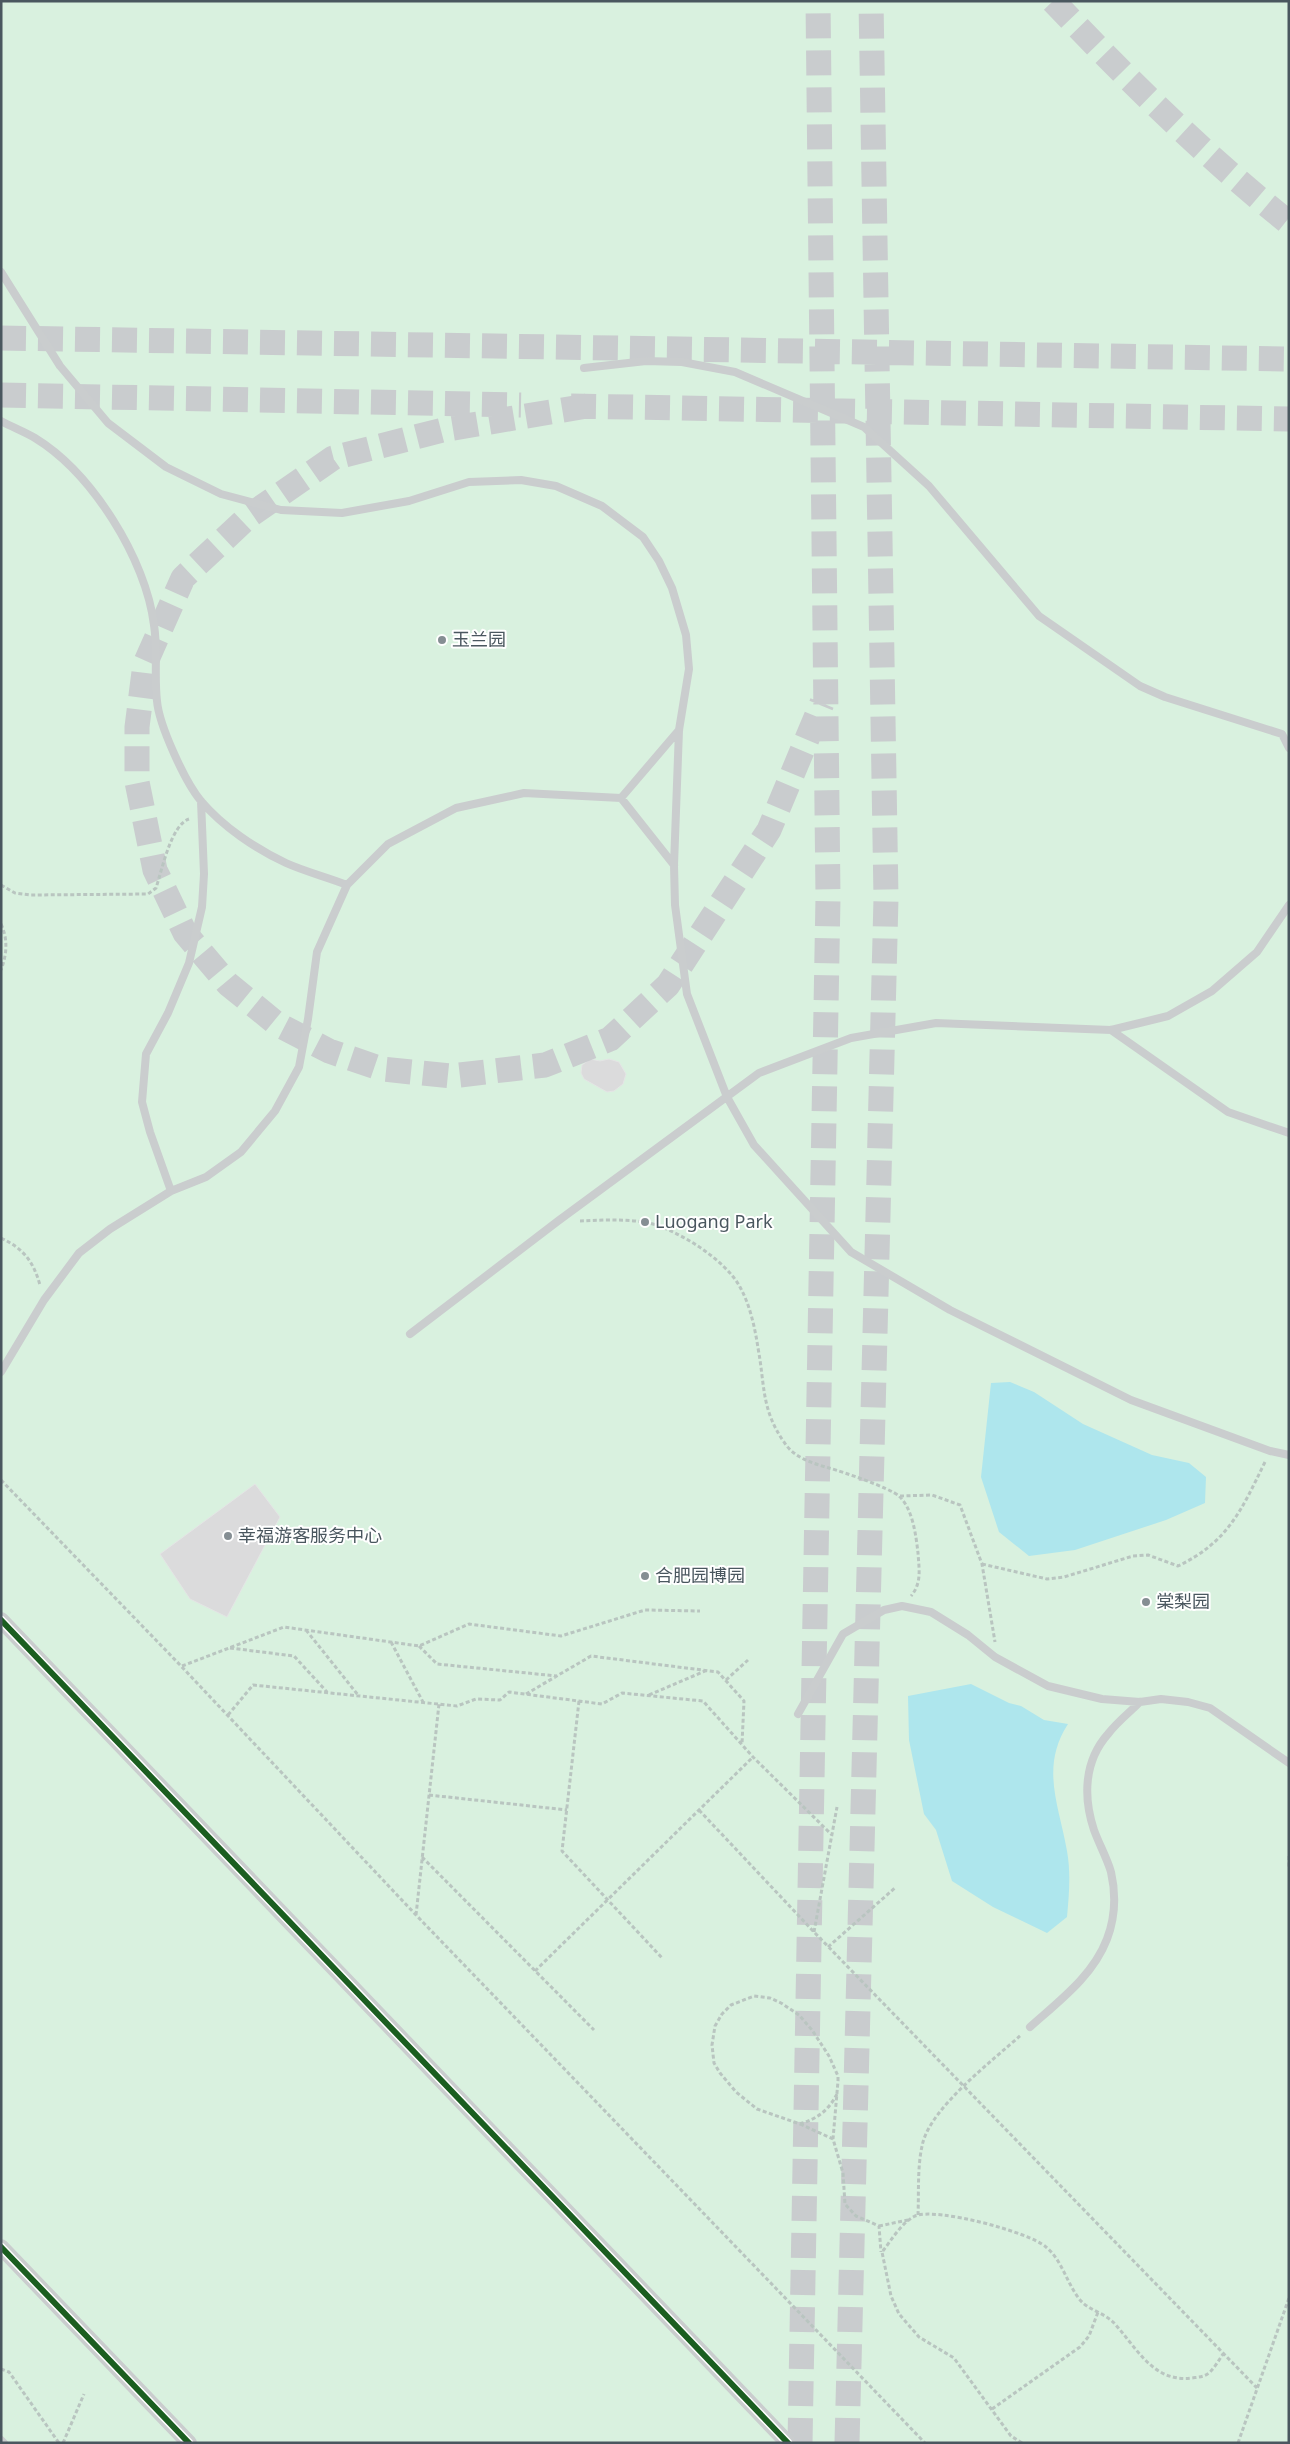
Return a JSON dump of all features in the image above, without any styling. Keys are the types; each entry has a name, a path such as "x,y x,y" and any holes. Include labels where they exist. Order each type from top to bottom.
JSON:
{"street":[{"path":"1,1620 788,2443"},
{"path":"1,2247 189,2443"}],"lane":[{"path":"1,273 60,366 108,423 166,467 221,494 281,510 342,513 409,500 469,482 521,480 556,486 602,506 643,537 659,560 672,588 686,634 689,669 679,730 674,865 675,904 687,994 727,1097 754,1144 852,1252 950,1310 1131,1400 1270,1451 1289,1455"},
{"path":"584,368 646,361 682,362 735,372 864,427 929,486 1039,616 1140,686 1165,697 1285,735 1289,748"},
{"path":"1,421 36,439 78,474 110,512 136,564 150,607 157,654 157,702 174,754 201,800 241,837 287,863 347,885"},
{"path":"621,798 679,730"},
{"path":"1,1372 44,1300 79,1254 110,1229 171,1191 206,1178 241,1152 275,1111 298,1067 308,1019 316,952 347,885 388,844 456,808 524,793 621,798 674,865"},
{"path":"171,1191 150,1132 142,1102 146,1054 168,1013 191,953 202,907 204,874 201,800"},
{"path":"410,1334 558,1221 760,1073 852,1038 936,1023 1111,1030 1168,1016 1212,991 1257,952 1289,905"},
{"path":"1111,1030 1228,1112 1289,1133"},
{"path":"798,1714 844,1634 884,1610 902,1606 931,1612 968,1634 995,1657 1048,1686 1102,1698 1140,1702 1161,1699 1210,1708 1289,1763"},
{"path":"1030,2027 1089,1970 1107,1939 1112,1920 1114,1891 1110,1871 1094,1830 1087,1804 1088,1776 1094,1758 1107,1734 1140,1702"},
{"path":"1,2440 4,2443"}],"path":[{"path":"1,885 15,893 30,895 148,894 156,888 175,832 183,821 201,814"},
{"path":"1,924 6,938 6,954 1,970"},
{"path":"558,1221 621,1220 646,1222 670,1231 708,1252 740,1285 750,1309 758,1348 766,1408 784,1443 797,1456 810,1463 850,1474 899,1496 932,1495 960,1505 982,1564 995,1636 995,1657"},
{"path":"1,1238 16,1245 34,1264 44,1300"},
{"path":"982,1564 1048,1579 1064,1577 1133,1556 1148,1556 1178,1566 1200,1555 1232,1525 1270,1451"},
{"path":"1,1480 181,1666 416,1916 925,2443"},
{"path":"899,1496 910,1514 916,1541 920,1577 914,1592 902,1606"},
{"path":"181,1666 284,1627 419,1646 469,1624 561,1636 645,1610 700,1611"},
{"path":"306,1630 359,1696"},
{"path":"390,1642 423,1702"},
{"path":"419,1646 437,1664 557,1676"},
{"path":"228,1648 294,1656 328,1692"},
{"path":"526,1694 591,1656 718,1672 744,1701 742,1745"},
{"path":"726,1680 748,1660"},
{"path":"648,1695 707,1670"},
{"path":"228,1716 253,1685 457,1706 476,1699 500,1700 509,1692 602,1704 622,1693 703,1701 753,1757 832,1836"},
{"path":"579,1701 562,1851 662,1960"},
{"path":"416,1916 439,1704"},
{"path":"535,1971 753,1757"},
{"path":"429,1795 567,1810"},
{"path":"814,1932 837,1807"},
{"path":"699,1810 828,1947 1257,2388"},
{"path":"1289,1856 1289,1868"},
{"path":"422,1857 594,2030"},
{"path":"828,1947 896,1887"},
{"path":"833,2140 800,2124 757,2109 736,2092 714,2063 712,2045 714,2026 731,2005 754,1996 770,1998 799,2015 812,2030 833,2063 838,2076 833,2140 843,2173 845,2204 856,2216 878,2226 909,2220 918,2215 957,2217 1030,2236 1046,2247 1061,2264 1081,2301 1112,2321 1145,2361 1162,2373 1188,2379 1201,2377 1212,2371 1224,2354"},
{"path":"918,2215 920,2161 923,2142 930,2126 964,2087 1030,2027"},
{"path":"800,2124 821,2116 830,2107 837,2094"},
{"path":"882,2252 909,2220"},
{"path":"878,2226 892,2296 899,2314 919,2337 954,2358 1011,2436 1022,2443"},
{"path":"1238,2443 1289,2298"},
{"path":"992,2409 1080,2347 1089,2336 1098,2312"},
{"path":"1,2369 9,2372 58,2443"},
{"path":"63,2443 84,2394"}],"green space":[{"name":"合肥园博园","path":"1,1 1289,1 1289,2443 1,2443"}],"water":[{"path":"1010,1382 1034,1392 1083,1424 1152,1455 1189,1463 1206,1477 1205,1503 1166,1520 1075,1550 1029,1556 999,1532 981,1477 991,1383"},
{"path":"971,1684 1009,1703 1021,1706 1044,1720 1068,1724 1060,1740 1053,1771 1056,1802 1064,1834 1069,1868 1067,1917 1047,1933 993,1907 952,1881 936,1830 924,1814 909,1740 908,1696"}],"building":[{"path":"590,1059 600,1061 609,1059 619,1062 626,1074 623,1084 614,1091 607,1092 584,1079 581,1073 582,1065"},
{"name":"幸福游客服务中心","path":"255,1484 280,1517 227,1617 190,1599 160,1554"}],"tunnel":[{"path":"800,2443 828,897 818,1"},
{"path":"847,2443 886,898 871,1"},
{"path":"1053,1 1167,116 1227,171 1289,223"},
{"path":"1,338 1289,359"},
{"path":"1,395 521,405"},
{"path":"571,406 1289,419"},
{"path":"587,406 447,429 333,458 249,516 183,578 145,664 137,727 137,782 155,870 185,933 228,984 277,1024 329,1051 382,1069 451,1076 545,1065 610,1039 668,985 769,830 822,703"}],"cycle path":[{"path":"1,1620 788,2443"},
{"path":"1,2247 189,2443"}],"place":[{"name":"玉兰园","path":"442,640"},
{"name":"Luogang Park","path":"645,1222"},
{"name":"幸福游客服务中心","path":"228,1536"},
{"name":"合肥园博园","path":"645,1576"},
{"name":"棠梨园","path":"1146,1602"}]}
